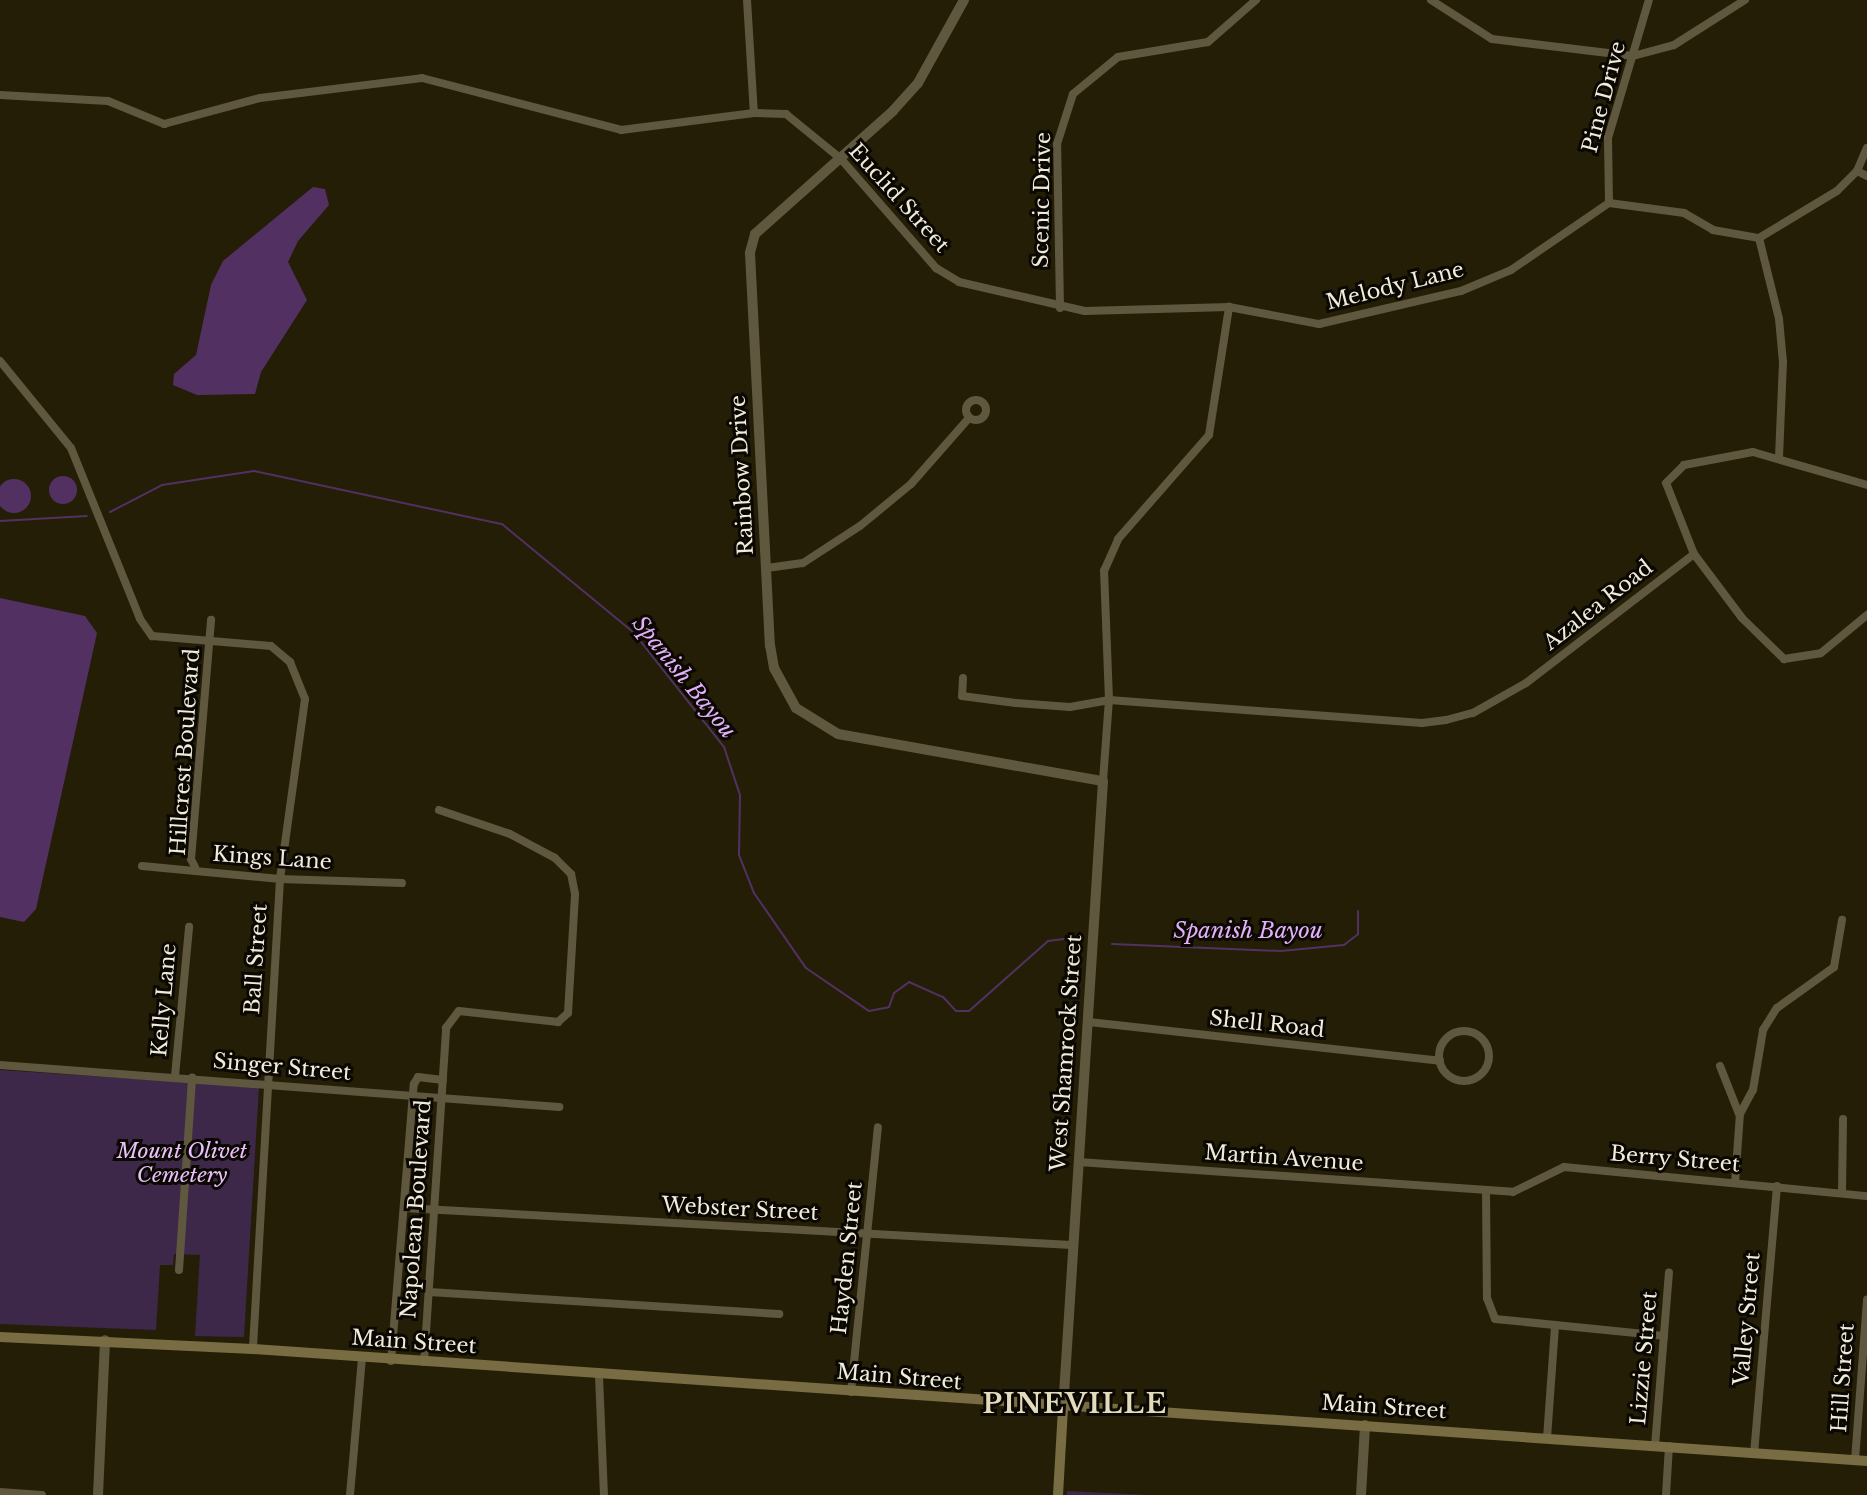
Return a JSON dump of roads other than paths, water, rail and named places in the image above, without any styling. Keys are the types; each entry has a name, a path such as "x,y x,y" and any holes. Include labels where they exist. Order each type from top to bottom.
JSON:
{"main road":[{"name":"Main Street","path":"0,1337 105,1340 253,1349 362,1359 851,1392 1063,1409 1365,1425 1867,1461"},
{"path":"1058,1495 1063,1409"}],"street":[{"path":"747,0 754,113"},
{"name":"Rainbow Drive","path":"964,0 918,83 841,159 764,224 750,253 774,668 796,708 817,722 875,744 1103,781"},
{"name":"Scenic Drive","path":"1060,308 1057,144 1073,94 1118,57 1209,42 1256,0"},
{"path":"1431,0 1492,39 1633,56 1674,45 1745,0"},
{"name":"Pine Drive","path":"1609,203 1604,163 1608,138 1649,0"},
{"name":"Euclid Street","path":"0,95 108,101 164,124 260,98 422,78 621,130 754,113 786,114 841,159 936,268 959,282 1060,308"},
{"path":"1609,203 1646,206 1684,213 1713,230 1759,238 1837,191 1857,171 1867,148"},
{"path":"1857,171 1867,176"},
{"name":"Melody Lane","path":"1060,308 1229,307 1319,324 1461,291 1511,270 1609,203"},
{"path":"1759,238 1782,351 1779,458"},
{"name":"West Shamrock Street","path":"1063,1409 1109,700 1104,571 1118,539 1209,435 1229,307"},
{"name":"Hillcrest Boulevard","path":"0,361 71,448 140,619 152,636 210,639"},
{"path":"767,568 803,563 860,526 911,484 969,418"},
{"path":"1867,485 1779,458 1734,453 1671,472 1666,483 1674,512 1694,554 1742,618 1784,659 1821,653 1867,615"},
{"name":"Azalea Road","path":"963,678 962,696 1070,707 1109,700 1422,723 1446,720 1473,713 1526,682 1694,554"},
{"name":"Hillcrest Boulevard","path":"195,867 192,859 211,620"},
{"name":"Ball Street","path":"210,639 271,646 290,662 305,699 280,879 265,1082 253,1349"},
{"path":"439,810 510,834 555,858 571,874 575,894 567,1013 558,1022 459,1011 446,1028 443,1080"},
{"name":"Kings Lane","path":"142,866 195,867 280,879 402,883"},
{"path":"1735,1183 1740,1114 1752,1090 1764,1030 1777,1008 1834,967 1842,920"},
{"name":"Kelly Lane","path":"175,1076 189,927"},
{"name":"Shell Road","path":"1089,1022 1440,1061"},
{"path":"1462,1029 1482,1035 1489,1055 1474,1083 1446,1077 1440,1061 1449,1032 1462,1029"},
{"name":"Singer Street","path":"0,1065 265,1082 442,1102 560,1107"},
{"path":"1720,1066 1740,1114"},
{"name":"Kelly Lane","path":"179,1270 192,1077"},
{"name":"Napolean Boulevard","path":"391,1361 413,1098 418,1077 443,1080 424,1362"},
{"path":"1842,1192 1844,1119"},
{"name":"Hayden Street","path":"851,1392 869,1234 878,1127"},
{"name":"Martin Avenue","path":"1078,1162 1486,1190"},
{"name":"Berry Street","path":"1486,1190 1524,1191 1564,1167 1867,1196"},
{"name":"Valley Street","path":"1754,1454 1777,1186"},
{"path":"1486,1190 1487,1298 1495,1319 1555,1327 1664,1336"},
{"name":"Webster Street","path":"405,1209 1072,1245"},
{"name":"Lizzie Street","path":"1655,1446 1669,1273"},
{"path":"429,1292 779,1314"},
{"name":"Hill Street","path":"1855,1460 1864,1376 1867,1299"},
{"path":"1547,1438 1555,1327"},
{"path":"99,1495 105,1340"},
{"path":"350,1495 362,1359"},
{"path":"599,1376 604,1495"},
{"path":"1361,1495 1365,1425"},
{"path":"1666,1495 1670,1446"},
{"path":"0,1492 42,1495"}],"waterway":[{"name":"Spanish Bayou","path":"110,512 162,485 254,471 502,524 634,633 724,747 740,795 739,855 754,893 806,968 869,1011 889,1007 894,993 909,982 943,997 956,1011 969,1011 1048,941 1064,939"},
{"name":"Spanish Bayou","path":"0,521 87,516"},
{"name":"Spanish Bayou","path":"1112,944 1281,951 1344,945 1358,934 1358,911"}],"district":[{"name":"PINEVILLE","path":"1075,1404"}],"park label":[{"name":"Mount Olivet Cemetery","path":"182,1163"}]}
